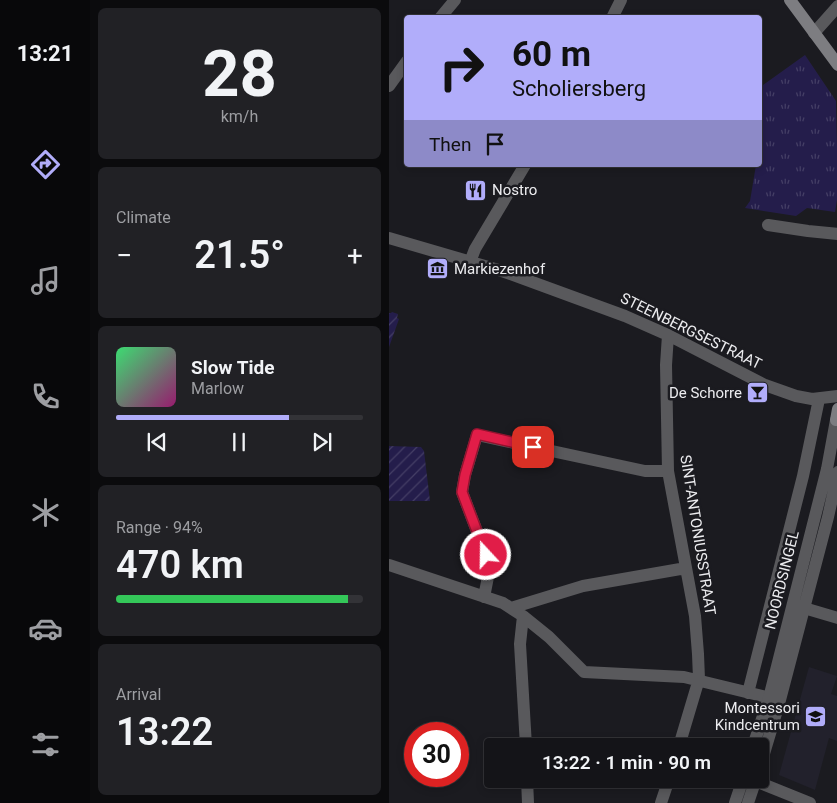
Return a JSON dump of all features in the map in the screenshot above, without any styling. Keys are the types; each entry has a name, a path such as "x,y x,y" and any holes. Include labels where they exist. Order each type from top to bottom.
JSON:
{"main road":[{"path":"790,0 837,65"}],"street":[{"path":"442,15 455,0"},
{"path":"614,15 621,0"},
{"path":"814,33 837,6"},
{"path":"389,86 404,65"},
{"path":"470,262 475,249 524,167"},
{"path":"768,224 808,232 837,234"},
{"name":"STEENBERGSESTRAAT","path":"389,238 502,271 625,316 667,335 765,385 796,396 819,399 837,396"},
{"name":"SINT-ANTONIUSSTRAAT","path":"667,335 668,471 695,616 699,679"},
{"name":"NOORDSINGEL","path":"748,693 803,476 819,399"},
{"name":"NOORDSINGEL","path":"766,738 827,469 837,416"},
{"path":"485,597 489,572 486,555 462,492 477,434 645,471 668,471"},
{"name":"NOORDSINGEL","path":"757,738 775,699 804,608 828,517 837,472"},
{"path":"389,565 485,597 511,608 549,637 584,672 699,679 775,699"},
{"path":"511,608 583,586 686,568"},
{"path":"804,608 837,618"},
{"path":"523,616 521,644 526,738"},
{"path":"681,738 699,679"},
{"path":"769,787 811,803"},
{"path":"527,788 527,803"},
{"path":"661,803 666,788"},
{"path":"735,803 746,788"},
{"path":"748,803 751,788"}],"shaded area":[{"name":"Montessori Kindcentrum","path":"809,667 837,676 831,694 837,696 837,741 829,738 815,790 779,775"}],"green space":[{"path":"805,55 836,101 838,194 835,212 807,208 796,216 745,208 750,201 756,167 762,167 762,86"},
{"path":"389,313 398,314 397,318 399,319 389,347"},
{"path":"389,446 421,447 424,451 430,501 389,501"}],"place":[{"name":"Nostro","path":"476,190"},
{"name":"Markiezenhof","path":"438,269"},
{"name":"De Schorre","path":"758,393"},
{"name":"Montessori Kindcentrum","path":"816,717"}],"route":[{"path":"486,555 462,492 477,434 533,447"}]}
